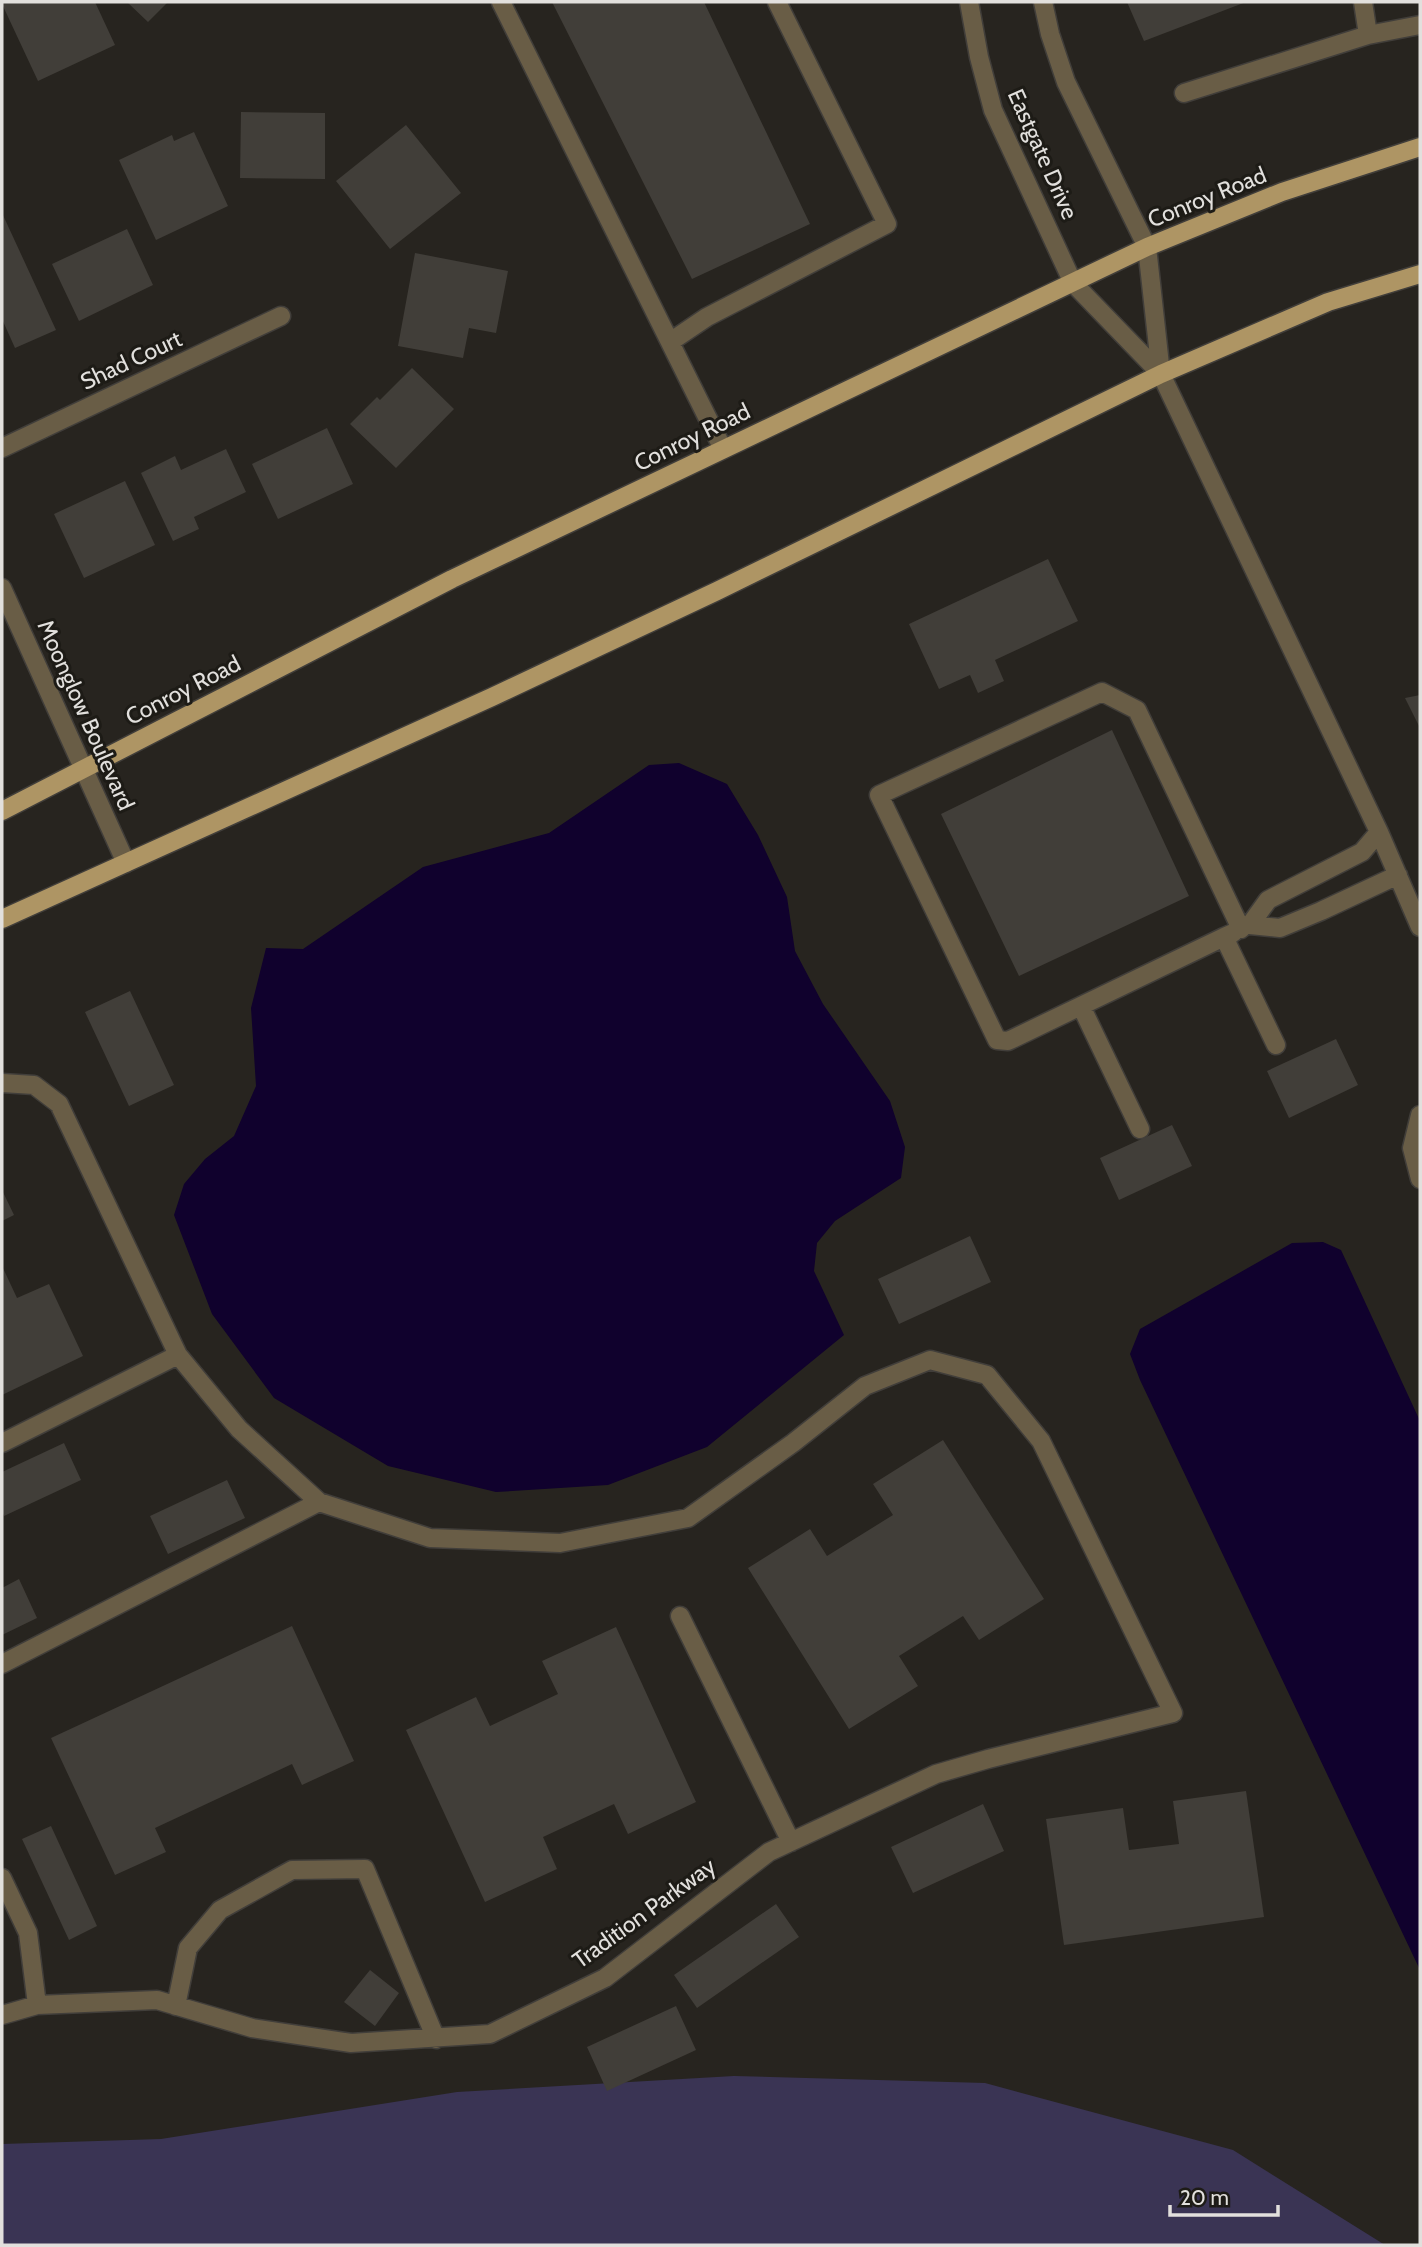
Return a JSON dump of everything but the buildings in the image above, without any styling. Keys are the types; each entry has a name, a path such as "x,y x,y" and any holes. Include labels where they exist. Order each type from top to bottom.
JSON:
{"main road":[{"name":"Conroy Road","path":"2,811 452,579 1147,247 1282,192 1420,147"},
{"path":"2,919 680,609 1161,374 1328,302 1420,274"}],"street":[{"path":"501,2 723,449"},
{"name":"Eastgate Drive","path":"969,2 979,57 993,110 1073,282 1161,374"},
{"path":"1043,2 1050,34 1066,82 1147,247 1161,374 1379,832 1420,927"},
{"path":"1363,2 1368,35"},
{"path":"670,342 707,317 887,224 784,4"},
{"path":"1184,93 1368,35 1420,25"},
{"name":"Shad Court","path":"2,448 281,316"},
{"name":"Moonglow Boulevard","path":"2,588 126,863"},
{"path":"1245,927 1137,710 1102,692 879,795 998,1040 1008,1041 1245,927 1268,900 1362,852 1379,832"},
{"path":"1245,927 1280,928 1398,876"},
{"path":"1224,937 1276,1045"},
{"path":"1081,1006 1140,1129"},
{"path":"2,1083 34,1085 59,1104 178,1355 239,1429 319,1502 2,1664"},
{"path":"1420,1115 1412,1147 1420,1179"},
{"path":"2,1443 178,1355"},
{"name":"Tradition Parkway","path":"2,2015 37,2005 157,2000 252,2028 351,2043 490,2034 606,1978 769,1852 936,1774 1173,1713 1041,1441 987,1375 930,1360 865,1386 793,1443 688,1518 560,1544 430,1538 319,1502"},
{"path":"680,1616 791,1842"},
{"path":"176,2006 188,1948 220,1910 292,1870 365,1869 436,2039"},
{"path":"2,1878 28,1933 37,2005"}],"shaded area":[{"path":"679,763 727,784 758,835 787,897 795,951 823,1004 890,1101 905,1147 901,1178 835,1221 817,1243 814,1271 844,1335 707,1447 608,1485 496,1492 388,1466 274,1398 212,1314 174,1215 184,1184 205,1159 234,1136 256,1086 251,1008 266,948 303,949 423,867 549,833 649,765"},
{"path":"1323,1242 1341,1250 1420,1421 1420,1970 1130,1354 1140,1329 1292,1243"},
{"path":"734,2076 985,2083 1233,2150 1385,2245 2,2245 2,2144 161,2139 457,2092"}]}
